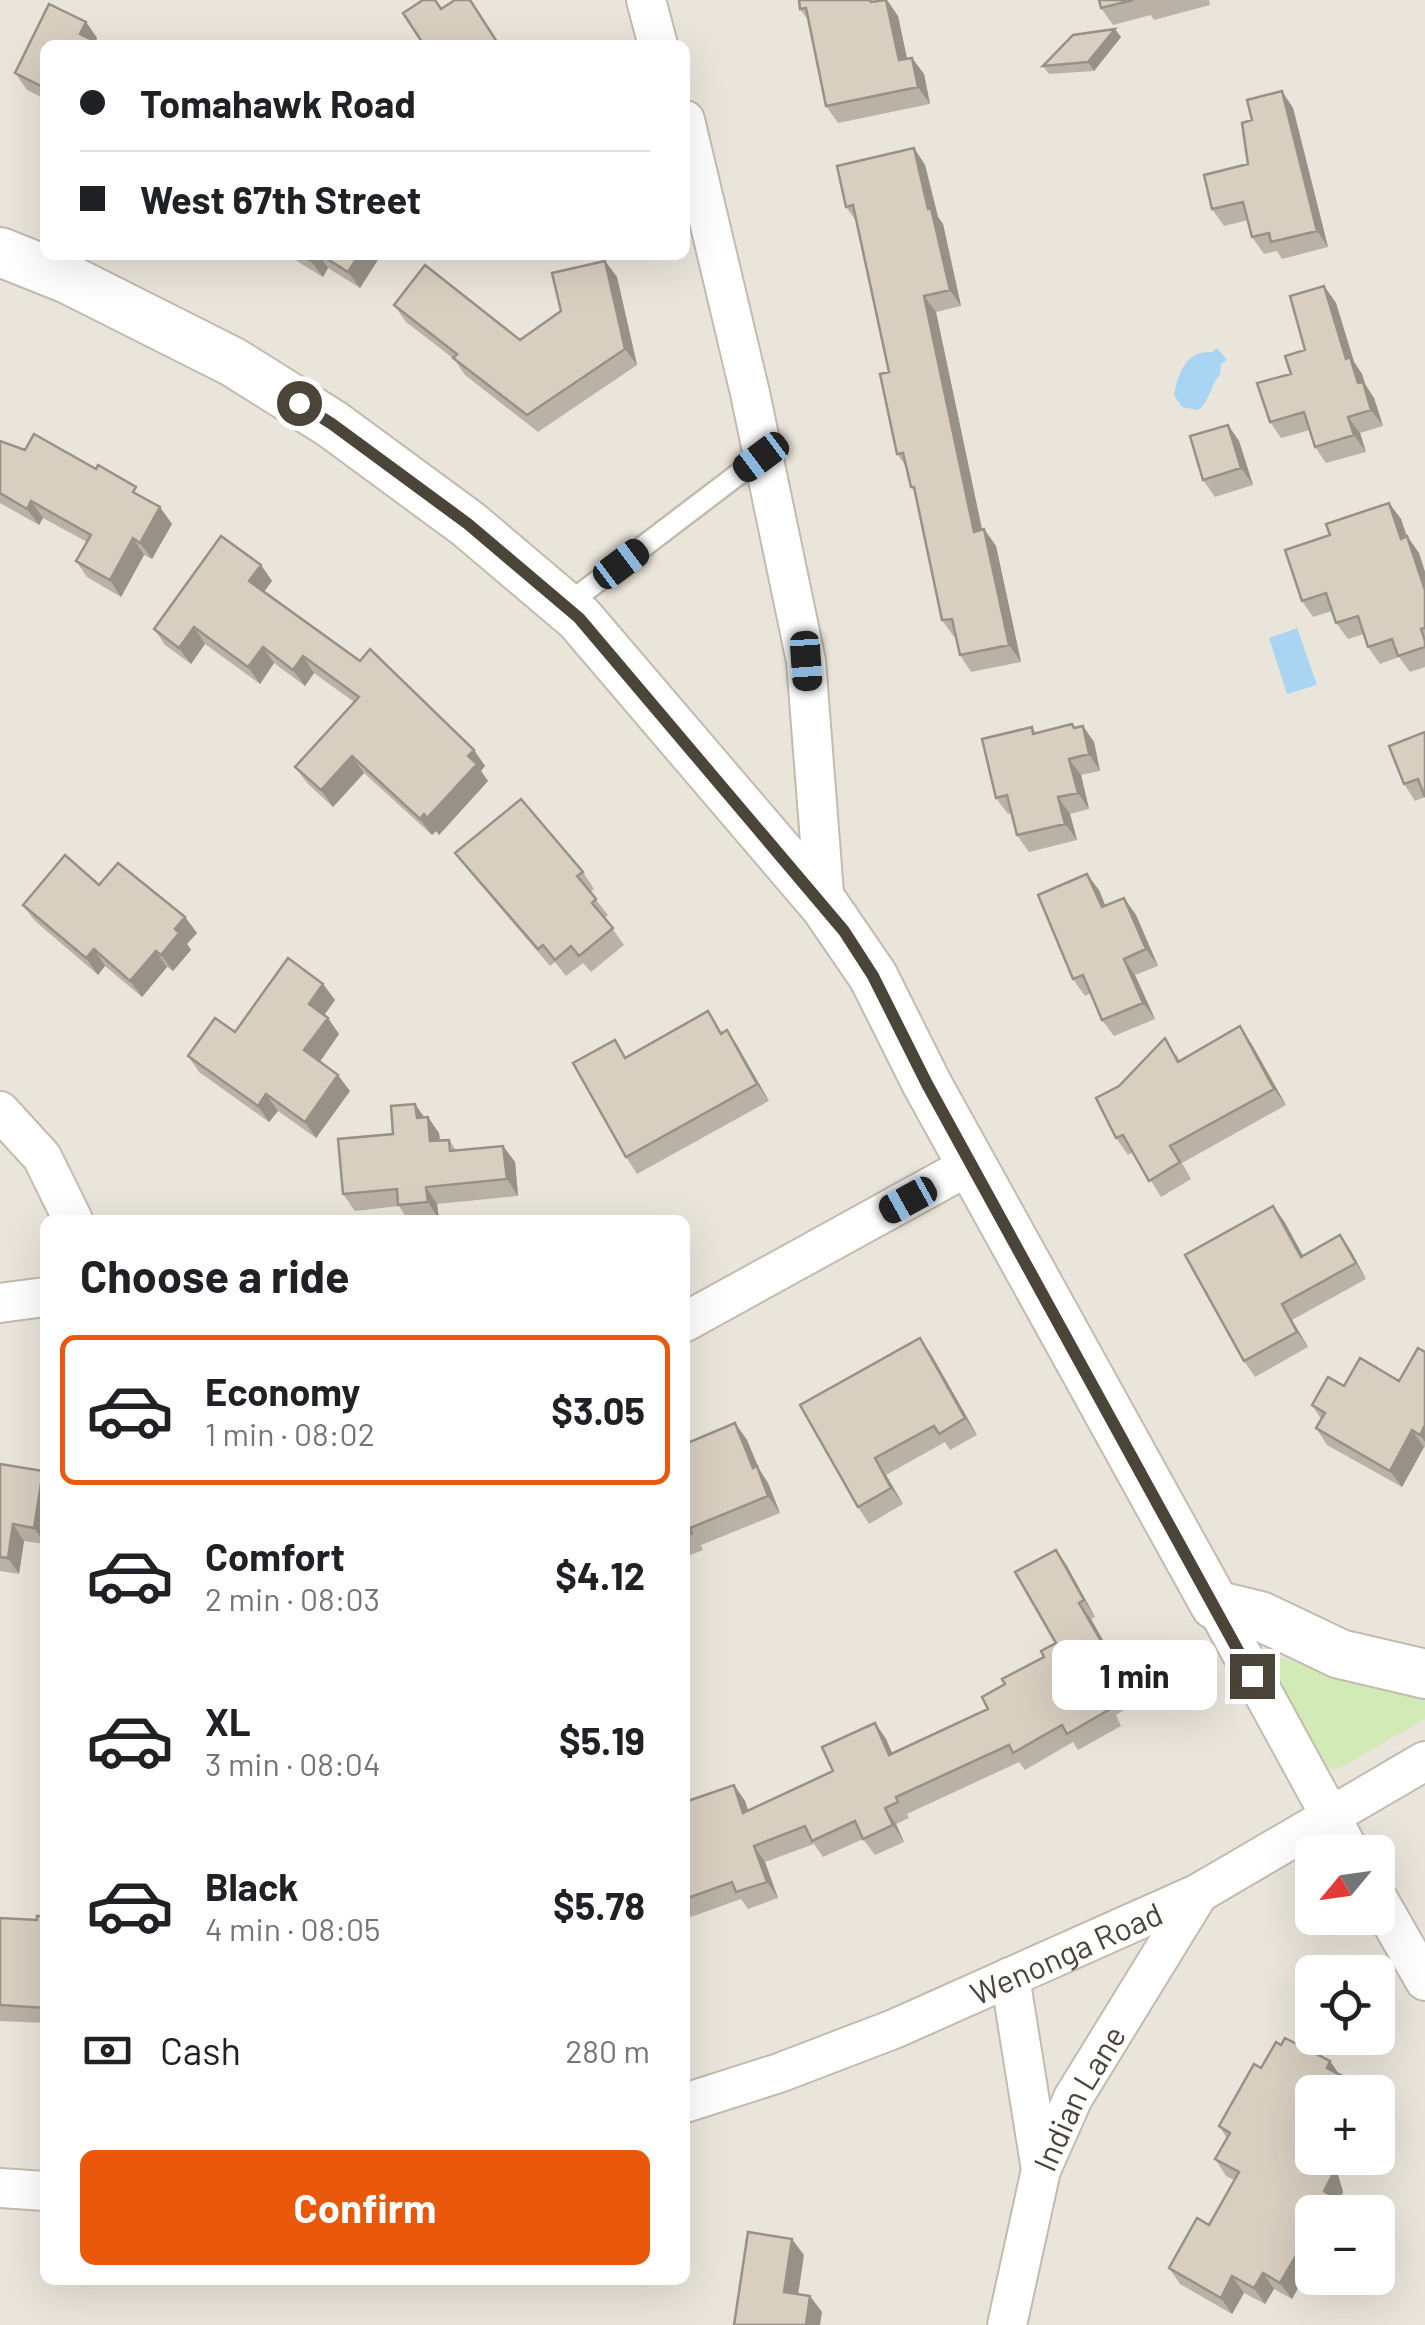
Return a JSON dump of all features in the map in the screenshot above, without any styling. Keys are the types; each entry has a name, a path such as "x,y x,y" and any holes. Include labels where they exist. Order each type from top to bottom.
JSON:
{"street":[{"path":"690,141 750,393 806,661 825,906"},
{"path":"0,252 68,279 233,362 332,424 468,524 579,618 825,906 873,976 1340,1835"},
{"path":"0,1111 42,1157 71,1215"},
{"path":"690,1319 972,1164"},
{"path":"0,1303 40,1298"},
{"path":"1215,1605 1260,1616 1340,1654 1425,1674"},
{"name":"Wenonga Road","path":"690,2101 878,2036 1199,1893 1425,1761"},
{"name":"Indian Lane","path":"1007,2325 1042,2170 1073,2098 1199,1893"},
{"path":"1395,1928 1425,1981"},
{"path":"1010,1978 1042,2170"},
{"path":"0,2188 40,2191"}],"lane":[{"path":"565,606 761,457"}],"shaded area":[{"path":"0,0 1425,0 1425,2325 0,2325"}],"green space":[{"path":"1280,1657 1367,1687 1425,1698 1425,1719 1338,1769 1329,1769 1271,1668 1270,1660"}],"water":[{"path":"1217,348 1227,360 1221,364 1220,375 1205,403 1198,410 1182,407 1174,395 1185,364 1196,355"},
{"path":"1297,628 1317,685 1287,694 1269,638"}],"building":[{"path":"423,0 435,0 441,9 455,0 470,0 496,40 421,40 403,13"},
{"path":"799,0 886,0 899,60 912,58 918,87 826,106 806,8 800,9"},
{"path":"1099,0 1133,0 1101,8"},
{"path":"49,4 86,22 80,34 92,40 40,40 40,86 15,73"},
{"path":"1115,29 1088,62 1043,66 1073,35"},
{"path":"1282,91 1317,231 1271,242 1269,233 1252,237 1243,202 1212,209 1204,175 1248,164 1242,123 1252,120 1247,100"},
{"path":"914,148 950,290 924,296 974,532 984,529 1009,645 960,655 952,619 942,620 914,487 903,453 897,454 880,374 889,372 853,205 846,207 837,166"},
{"path":"329,260 356,260 348,272"},
{"path":"605,261 625,349 527,415 453,358 457,354 394,305 425,265 520,340 561,311 552,273"},
{"path":"1324,286 1346,359 1350,357 1358,383 1363,382 1371,410 1348,417 1354,435 1315,447 1304,412 1270,422 1257,383 1291,374 1285,356 1305,350 1290,296"},
{"path":"1228,425 1241,468 1203,480 1190,436"},
{"path":"34,434 136,487 133,492 160,507 140,543 133,538 110,580 76,561 91,535 31,501 27,509 0,493 0,441 25,450"},
{"path":"1389,503 1401,539 1407,536 1425,590 1425,628 1421,629 1425,647 1398,656 1392,639 1368,647 1358,616 1336,623 1326,593 1302,601 1285,550 1330,535 1326,524"},
{"path":"221,536 261,565 249,581 360,661 370,649 474,750 468,756 477,764 427,818 424,814 420,819 352,756 321,790 295,767 359,697 303,656 293,670 263,647 248,667 194,627 179,648 154,629"},
{"path":"1072,724 1074,728 1083,726 1089,754 1069,759 1078,793 1058,797 1065,824 1017,835 1007,795 996,798 982,739 1032,727 1033,734"},
{"path":"1425,732 1425,797 1418,779 1404,784 1389,746"},
{"path":"521,799 583,872 577,876 596,899 592,903 613,928 579,956 571,946 555,960 543,945 538,949 455,853"},
{"path":"65,855 99,885 118,863 185,917 175,929 179,933 161,955 156,951 130,981 94,949 86,958 23,905"},
{"path":"1087,874 1102,907 1124,898 1146,949 1124,959 1143,1003 1102,1020 1083,975 1073,979 1038,895"},
{"path":"288,958 323,984 309,1004 328,1018 304,1050 338,1075 305,1122 266,1094 258,1106 188,1056 215,1018 235,1032"},
{"path":"708,1011 721,1034 727,1030 757,1084 626,1157 573,1063 615,1040 625,1058"},
{"path":"1240,1026 1274,1089 1170,1146 1180,1162 1149,1181 1123,1135 1116,1138 1096,1098 1119,1086 1165,1038 1178,1062"},
{"path":"415,1104 417,1118 428,1117 430,1141 449,1140 450,1151 503,1146 507,1179 426,1187 428,1202 398,1205 397,1189 343,1194 338,1139 393,1134 391,1106"},
{"path":"1273,1206 1301,1257 1340,1235 1356,1263 1282,1304 1297,1332 1244,1361 1185,1255"},
{"path":"920,1338 965,1418 939,1434 934,1426 875,1458 891,1488 858,1507 800,1405"},
{"path":"1418,1348 1425,1352 1425,1425 1420,1435 1412,1430 1390,1471 1316,1428 1325,1413 1312,1405 1328,1377 1344,1386 1360,1358 1399,1381"},
{"path":"735,1423 768,1496 690,1528 690,1442"},
{"path":"0,1464 40,1471 34,1528 13,1524 8,1558 0,1557"},
{"path":"1056,1550 1084,1600 1079,1603 1119,1672 1115,1674 1123,1687 1104,1698 1110,1709 1067,1734 1062,1725 1013,1753 1009,1745 896,1797 898,1802 885,1808 893,1825 863,1839 855,1821 812,1841 805,1826 754,1846 767,1882 736,1892 732,1882 690,1897 690,1800 734,1785 743,1813 833,1771 822,1747 875,1723 889,1755 988,1709 982,1697 1005,1684 1002,1679 1044,1657 1041,1651 1056,1643 1015,1572"},
{"path":"40,1916 40,2008 0,2005 0,1918 37,1920"},
{"path":"1285,2038 1295,2043 1295,2055 1318,2055 1330,2061 1327,2068 1340,2075 1295,2075 1295,2175 1332,2175 1324,2191 1331,2195 1295,2195 1295,2257 1280,2283 1263,2273 1254,2288 1232,2276 1221,2298 1169,2268 1197,2218 1209,2225 1239,2172 1215,2159 1230,2133 1219,2126 1254,2064 1261,2068 1276,2042 1281,2045"},
{"path":"748,2232 792,2239 784,2292 810,2296 806,2325 734,2325"}],"route":[{"path":"299,403 468,524 579,618 844,931 873,976 927,1084 1252,1676"}]}
